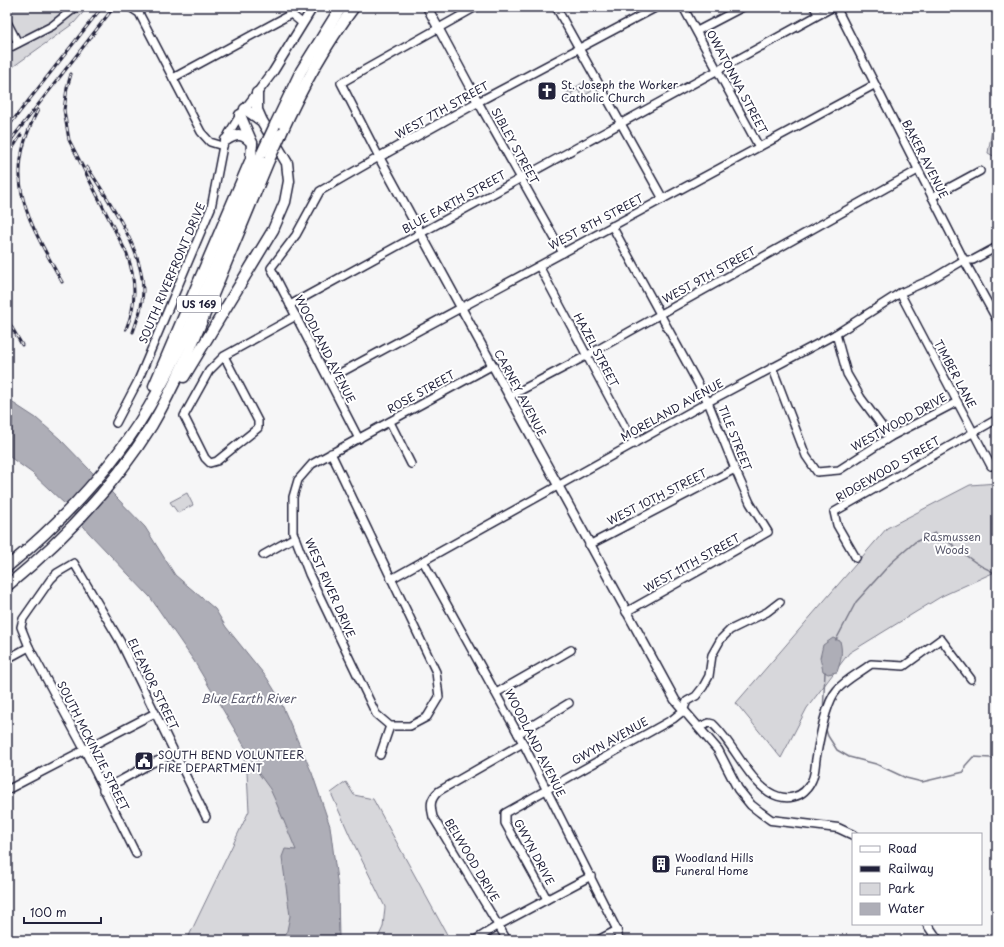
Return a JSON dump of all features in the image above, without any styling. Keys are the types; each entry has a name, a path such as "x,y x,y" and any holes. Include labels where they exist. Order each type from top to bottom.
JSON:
{"highway":[{"name":"US 169","path":"7,586 64,534 99,495 131,455 151,425 190,351 266,156 275,125 301,72 341,7"},
{"name":"US 169","path":"7,567 55,524 81,497 132,434 158,392 186,337 266,156 281,134 308,77 325,48 354,7"},
{"path":"151,425 175,392 273,230 285,202 289,181 288,162 262,121 257,110 257,93"},
{"path":"243,112 262,121"},
{"path":"132,434 166,361 251,159 252,143 243,112"},
{"path":"224,143 238,134 243,135 252,143"}],"main road":[{"name":"SOUTH RIVERFRONT DRIVE","path":"243,112 273,72 313,7"},
{"name":"SIBLEY STREET","path":"427,7 478,102"},
{"name":"WEST 7TH STREET","path":"380,157 478,102"},
{"name":"CARNEY AVENUE","path":"380,157 666,687 684,711 718,750 744,797 760,812 771,820 838,828 852,835"},
{"path":"928,925 938,940"}],"street":[{"path":"7,49 52,26 76,7"},
{"path":"132,7 139,12 205,138 210,142 224,143"},
{"path":"438,28 476,7"},
{"path":"556,7 663,199"},
{"name":"WEST 7TH STREET","path":"478,102 657,7"},
{"name":"OWATONNA STREET","path":"683,7 759,147"},
{"path":"697,32 743,7"},
{"path":"814,7 818,14"},
{"name":"BLUE EARTH STREET","path":"290,305 718,71 818,14 834,7"},
{"name":"BAKER AVENUE","path":"834,7 964,260 997,320"},
{"path":"173,78 292,10 302,23"},
{"path":"7,22 18,43"},
{"name":"CARNEY AVENUE","path":"380,157 342,86 342,83 438,28"},
{"name":"WEST 8TH STREET","path":"328,379 874,85"},
{"name":"SIBLEY STREET","path":"478,102 563,253"},
{"name":"SOUTH RIVERFRONT DRIVE","path":"116,423 137,383 211,208 224,143 243,112"},
{"name":"WEST 7TH STREET","path":"271,268 296,235 320,190 380,157"},
{"name":"WEST 9TH STREET","path":"510,396 586,356 918,170"},
{"path":"932,197 980,171"},
{"name":"TILE STREET","path":"612,226 708,402 750,503 768,532"},
{"name":"MORELAND AVENUE","path":"391,579 708,402 836,334 900,293 932,279 964,260 973,260 997,247"},
{"name":"HAZEL STREET","path":"538,266 634,444"},
{"name":"WOODLAND AVENUE","path":"271,268 359,439"},
{"name":"TIMBER LANE","path":"900,293 991,466"},
{"path":"224,356 258,421 258,428 217,461 210,463 205,458 184,416 208,371 224,356 296,316"},
{"path":"836,334 847,374 860,398 890,437"},
{"name":"ROSE STREET","path":"359,439 493,364"},
{"name":"WESTWOOD DRIVE","path":"772,367 806,456 817,472 839,470 890,437 957,402"},
{"name":"RIDGEWOOD STREET","path":"856,558 837,525 834,512 997,419"},
{"path":"390,422 411,464"},
{"name":"WEST RIVER DRIVE","path":"359,439 312,464 298,480 293,497 293,532 309,574 376,714 390,726"},
{"path":"331,453 436,672 439,697 427,717 410,726 390,726 380,755"},
{"name":"WEST 10TH STREET","path":"589,545 735,469"},
{"name":"WEST 11TH STREET","path":"626,612 768,532"},
{"path":"263,554 295,537"},
{"name":"WOODLAND AVENUE","path":"423,561 523,743 591,876 617,930 619,940"},
{"name":"SOUTH MCKINZIE STREET","path":"74,563 57,573 51,579 23,619 21,627 29,647 84,749 136,854"},
{"name":"ELEANOR STREET","path":"74,563 120,640 206,817"},
{"name":"GWYN AVENUE","path":"546,789 684,711 687,702 696,696 709,676 712,655 721,639 730,630 767,612 780,602"},
{"path":"699,728 709,723 713,724 732,746 756,781 769,792 781,798 790,798 804,792 812,780 826,712 837,690 871,664 904,666 941,639 971,679"},
{"path":"7,659 29,647"},
{"path":"496,693 571,650"},
{"path":"518,734 569,703"},
{"path":"7,790 155,713"},
{"name":"BELWOOD DRIVE","path":"507,940 433,817 430,805 432,797 439,791 523,743"},
{"path":"104,790 152,763 175,754"},
{"name":"GWYN DRIVE","path":"546,789 505,813 505,823 547,899"},
{"path":"475,940 499,925 591,876"},
{"path":"598,940 617,930"}],"green space":[{"path":"7,7 88,7 74,23 7,71"},
{"path":"582,83 588,85 592,91 582,97 578,90 571,93 573,97 566,101 564,95"},
{"path":"997,102 997,158 988,153"},
{"name":"Rasmussen Woods","path":"997,483 997,571 942,596 849,653 807,708 781,758 736,703 887,528 970,485"},
{"path":"187,493 193,505 178,513 170,502"},
{"path":"255,745 301,833 304,940 187,940 249,811 247,773 243,754"},
{"path":"346,782 354,795 373,799 450,940 377,940 383,927 385,907 350,836 331,793"}],"water":[{"name":"Blue Earth River","path":"7,387 13,403 36,418 60,439 145,527 175,575 215,609 226,627 267,678 278,696 312,773 330,826 338,888 339,940 285,940 290,916 282,857 285,849 296,850 270,789 254,767 252,759 194,661 150,597 89,533 67,506 32,473 7,455"},
{"path":"833,638 840,641 840,664 837,672 828,674 823,671 820,658 823,645"}],"waterway":[{"path":"836,640 856,602 891,563 915,542 935,533 980,565 997,575"},
{"path":"823,714 825,672"},
{"path":"825,727 828,736 837,750 849,757 876,764 906,778 922,782 964,772 965,766 973,757 991,758 997,761"}],"railway":[{"path":"7,128 102,7"},
{"path":"7,145 114,7"},
{"path":"71,74 67,88 64,110 69,140 127,254 134,282 134,301 126,329"},
{"path":"38,110 27,135 21,158 20,179 23,199 29,218 62,282"},
{"path":"7,157 21,135"},
{"path":"87,167 123,226 137,259 141,275 143,296 133,332"},
{"path":"7,319 22,345"}],"place":[{"name":"St. Joseph the Worker Catholic Church","path":"547,91"},
{"name":"SOUTH BEND VOLUNTEER FIRE DEPARTMENT","path":"144,761"},
{"name":"Woodland Hills Funeral Home","path":"661,864"}]}
